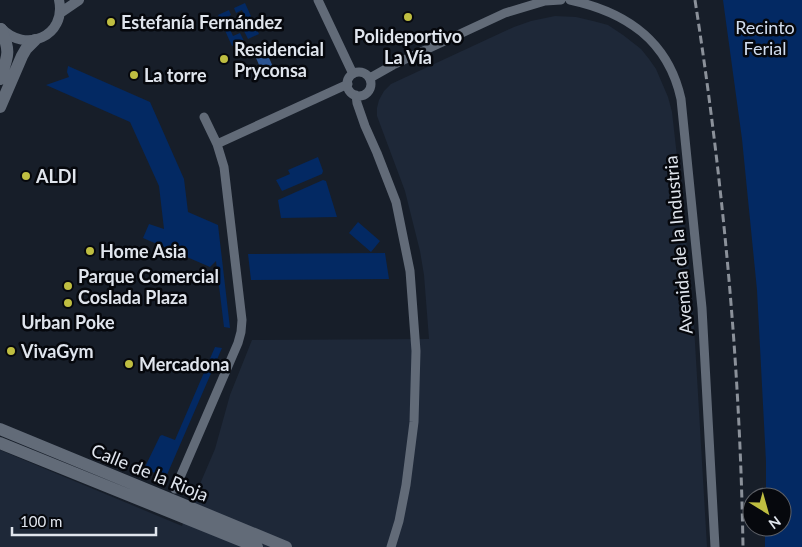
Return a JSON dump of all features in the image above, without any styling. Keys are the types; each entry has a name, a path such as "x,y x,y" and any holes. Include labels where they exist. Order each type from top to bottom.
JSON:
{"main road":[{"path":"0,79 8,56 8,44 1,28"},
{"path":"0,107 22,56 35,40"},
{"name":"Calle de la Rioja","path":"0,429 286,547"},
{"name":"Calle de la Rioja","path":"0,444 257,547"}],"street":[{"path":"1,28 10,37 21,40 35,40 42,37 51,31 57,22 60,12 60,0"},
{"path":"60,12 79,0"},
{"path":"318,0 353,74"},
{"path":"370,78 393,65 504,13 545,1 561,0"},
{"name":"Avenida de la Industria","path":"570,0 585,3 617,15 637,28 652,42 664,58 678,86 681,99 702,308 715,547"},
{"path":"356,96 368,93 371,86 370,78 364,73 357,72 353,74 349,78 348,84 350,91 356,96 365,126 396,202 410,270 416,351 414,422 406,485 399,521 391,547"},
{"path":"217,144 348,84"},
{"path":"176,490 238,343 242,320 224,168 217,144 204,117"}],"shaded area":[{"path":"555,16 576,17 608,25 623,35 641,49 649,59 656,69 668,97 672,112 694,326 707,547 0,547 0,450 182,526 215,449 230,395 252,340 429,339 424,275 420,251 405,191 377,116 379,100 391,84 514,27"},
{"path":"264,46 273,67 262,72 253,51"}],"green space":[{"name":"Recinto Ferial","path":"723,0 802,0 802,547 765,547 765,537 792,537 792,487 766,487 757,290 742,139"},
{"path":"245,3 259,34 248,39 244,31 250,28 242,10 236,13 234,8"},
{"path":"229,10 231,15 225,18 233,36 240,33 244,41 232,46 218,15"},
{"path":"68,66 150,102 184,179 188,212 218,225 230,328 224,327 216,261 210,267 143,238 149,224 164,229 159,186 130,122 46,85 69,77 67,72"},
{"path":"318,157 323,171 322,174 282,191 276,180 290,174 288,170"},
{"path":"323,180 326,181 337,217 281,218 278,200"},
{"path":"358,222 380,241 371,252 349,233"},
{"path":"385,253 389,279 251,280 248,254"},
{"path":"215,347 222,348 166,477 144,469 160,436 175,440"}],"railway":[{"path":"695,0 722,204 734,341 743,547"}],"place":[{"name":"Polideportivo La Vía","path":"408,17"},
{"name":"Estefanía Fernández","path":"111,22"},
{"name":"Residencial Pryconsa","path":"224,59"},
{"name":"La torre","path":"134,75"},
{"name":"ALDI","path":"26,176"},
{"name":"Home Asia","path":"90,251"},
{"name":"Parque Comercial Coslada Plaza","path":"68,286"},
{"name":"Urban Poke","path":"68,303"},
{"name":"VivaGym","path":"11,351"},
{"name":"Mercadona","path":"129,364"}]}
